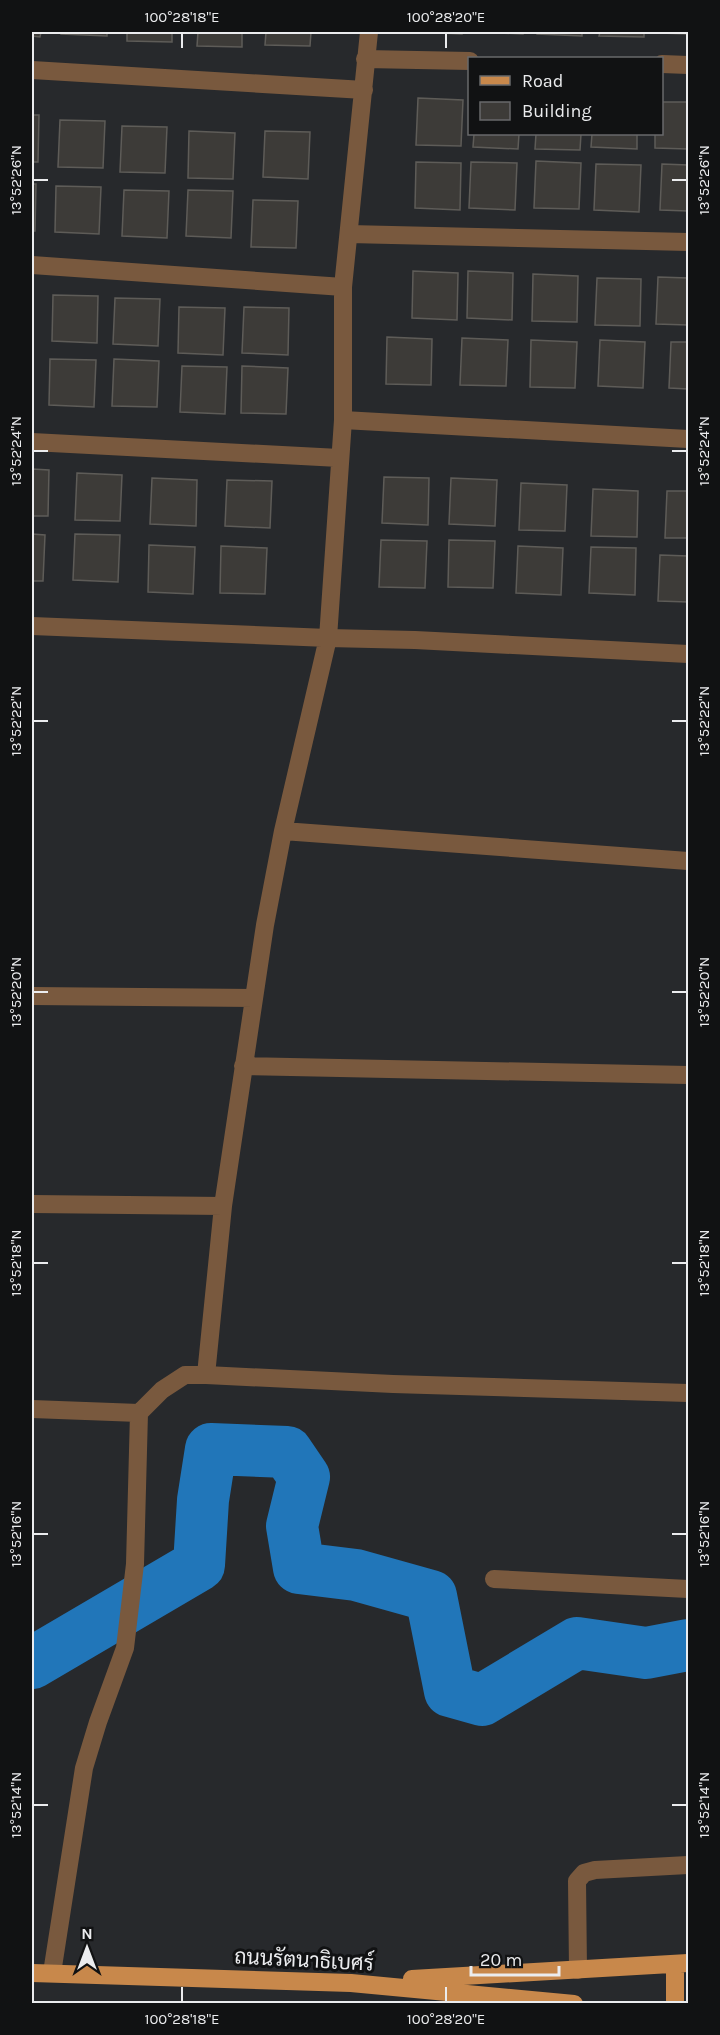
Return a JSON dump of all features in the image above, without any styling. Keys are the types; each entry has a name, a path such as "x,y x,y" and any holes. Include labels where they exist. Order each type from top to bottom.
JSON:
{"main road":[{"path":"351,1983 682,1963 675,2004"},
{"name":"ถนนรัตนาธิเบศร์","path":"32,1973 351,1983 574,2004"}],"street":[{"path":"206,1375 223,1206 265,925 283,831 328,638 343,420 343,286 369,32"},
{"path":"365,59 468,61"},
{"path":"663,64 688,65"},
{"path":"32,70 364,90"},
{"path":"349,234 688,242"},
{"path":"32,266 343,286"},
{"path":"343,420 688,439"},
{"path":"32,442 339,458"},
{"path":"32,626 415,640 688,654"},
{"path":"283,831 688,861"},
{"path":"32,996 254,998"},
{"path":"243,1066 688,1075"},
{"path":"32,1204 223,1206"},
{"path":"52,1973 84,1768 125,1648 135,1564 140,1413 162,1390 185,1375 206,1375 393,1384 688,1393"},
{"path":"32,1409 140,1413"},
{"path":"494,1579 688,1589"},
{"path":"578,1970 577,1881 584,1873 595,1870 688,1865"}],"building":[{"path":"32,32 41,32 40,37 32,36"},
{"path":"61,32 107,32 107,36 61,34"},
{"path":"127,32 172,32 172,42 127,41"},
{"path":"198,32 242,32 242,47 197,46"},
{"path":"266,32 311,32 310,46 265,45"},
{"path":"417,32 462,32 462,34"},
{"path":"478,32 523,32 523,34"},
{"path":"537,32 582,32 582,36 537,34"},
{"path":"600,32 644,32 644,37 599,36"},
{"path":"688,32 688,34 660,33"},
{"path":"418,98 463,100 461,146 416,145"},
{"path":"663,102 688,102 688,149 655,148 655,135 663,135"},
{"path":"32,115 39,115 38,162 32,162"},
{"path":"60,120 105,121 103,168 58,167"},
{"path":"122,126 167,127 165,173 120,172"},
{"path":"189,131 235,133 233,179 188,178"},
{"path":"265,131 310,132 308,179 263,177"},
{"path":"474,135 519,135 518,149 473,147"},
{"path":"536,135 581,135 580,150 535,149"},
{"path":"592,135 637,135 637,149 591,147"},
{"path":"536,161 581,163 579,209 534,208"},
{"path":"416,162 461,163 460,210 415,208"},
{"path":"471,162 517,163 515,210 469,208"},
{"path":"596,164 641,165 639,212 594,210"},
{"path":"662,164 688,165 688,211 660,210"},
{"path":"32,184 36,184 35,231 32,231"},
{"path":"56,186 101,187 99,234 55,232"},
{"path":"124,190 169,191 167,238 122,236"},
{"path":"188,190 233,191 231,238 186,236"},
{"path":"253,200 298,201 296,248 251,247"},
{"path":"413,271 458,273 457,320 412,318"},
{"path":"468,271 513,273 512,320 467,318"},
{"path":"533,274 578,276 577,322 532,321"},
{"path":"658,277 688,278 688,325 656,324"},
{"path":"597,278 641,279 640,326 595,325"},
{"path":"53,295 98,296 97,343 52,341"},
{"path":"115,298 160,299 158,346 113,344"},
{"path":"179,307 225,308 223,355 178,353"},
{"path":"244,307 289,308 288,355 242,353"},
{"path":"387,337 432,339 431,385 386,384"},
{"path":"462,338 508,340 506,386 460,385"},
{"path":"531,340 577,342 575,388 530,387"},
{"path":"600,340 645,342 643,388 598,386"},
{"path":"671,342 688,342 688,389 669,388"},
{"path":"50,359 96,360 94,407 49,405"},
{"path":"114,359 159,361 157,407 112,406"},
{"path":"182,366 227,367 225,414 180,412"},
{"path":"242,366 288,368 286,414 241,413"},
{"path":"32,469 49,470 48,516 32,516"},
{"path":"77,473 122,475 120,521 75,520"},
{"path":"384,477 429,478 428,525 382,523"},
{"path":"152,478 197,480 196,526 150,524"},
{"path":"451,478 497,480 495,526 449,524"},
{"path":"227,480 272,481 270,528 225,526"},
{"path":"521,483 567,485 565,531 519,530"},
{"path":"593,489 638,491 637,537 591,536"},
{"path":"667,491 688,491 688,538 665,538"},
{"path":"32,534 45,535 43,581 32,581"},
{"path":"75,534 120,535 118,582 73,580"},
{"path":"381,540 427,541 425,588 379,587"},
{"path":"449,540 495,541 493,588 448,587"},
{"path":"149,545 195,547 193,594 148,592"},
{"path":"221,546 267,548 265,594 220,593"},
{"path":"518,546 563,548 561,595 516,593"},
{"path":"591,547 636,548 635,595 589,593"},
{"path":"660,555 688,556 688,602 658,601"}],"waterway":[{"path":"32,1663 199,1565 203,1500 211,1449 287,1452 304,1477 292,1526 299,1568 356,1575 431,1596 450,1691 482,1700 577,1643 646,1653 688,1645"}]}
